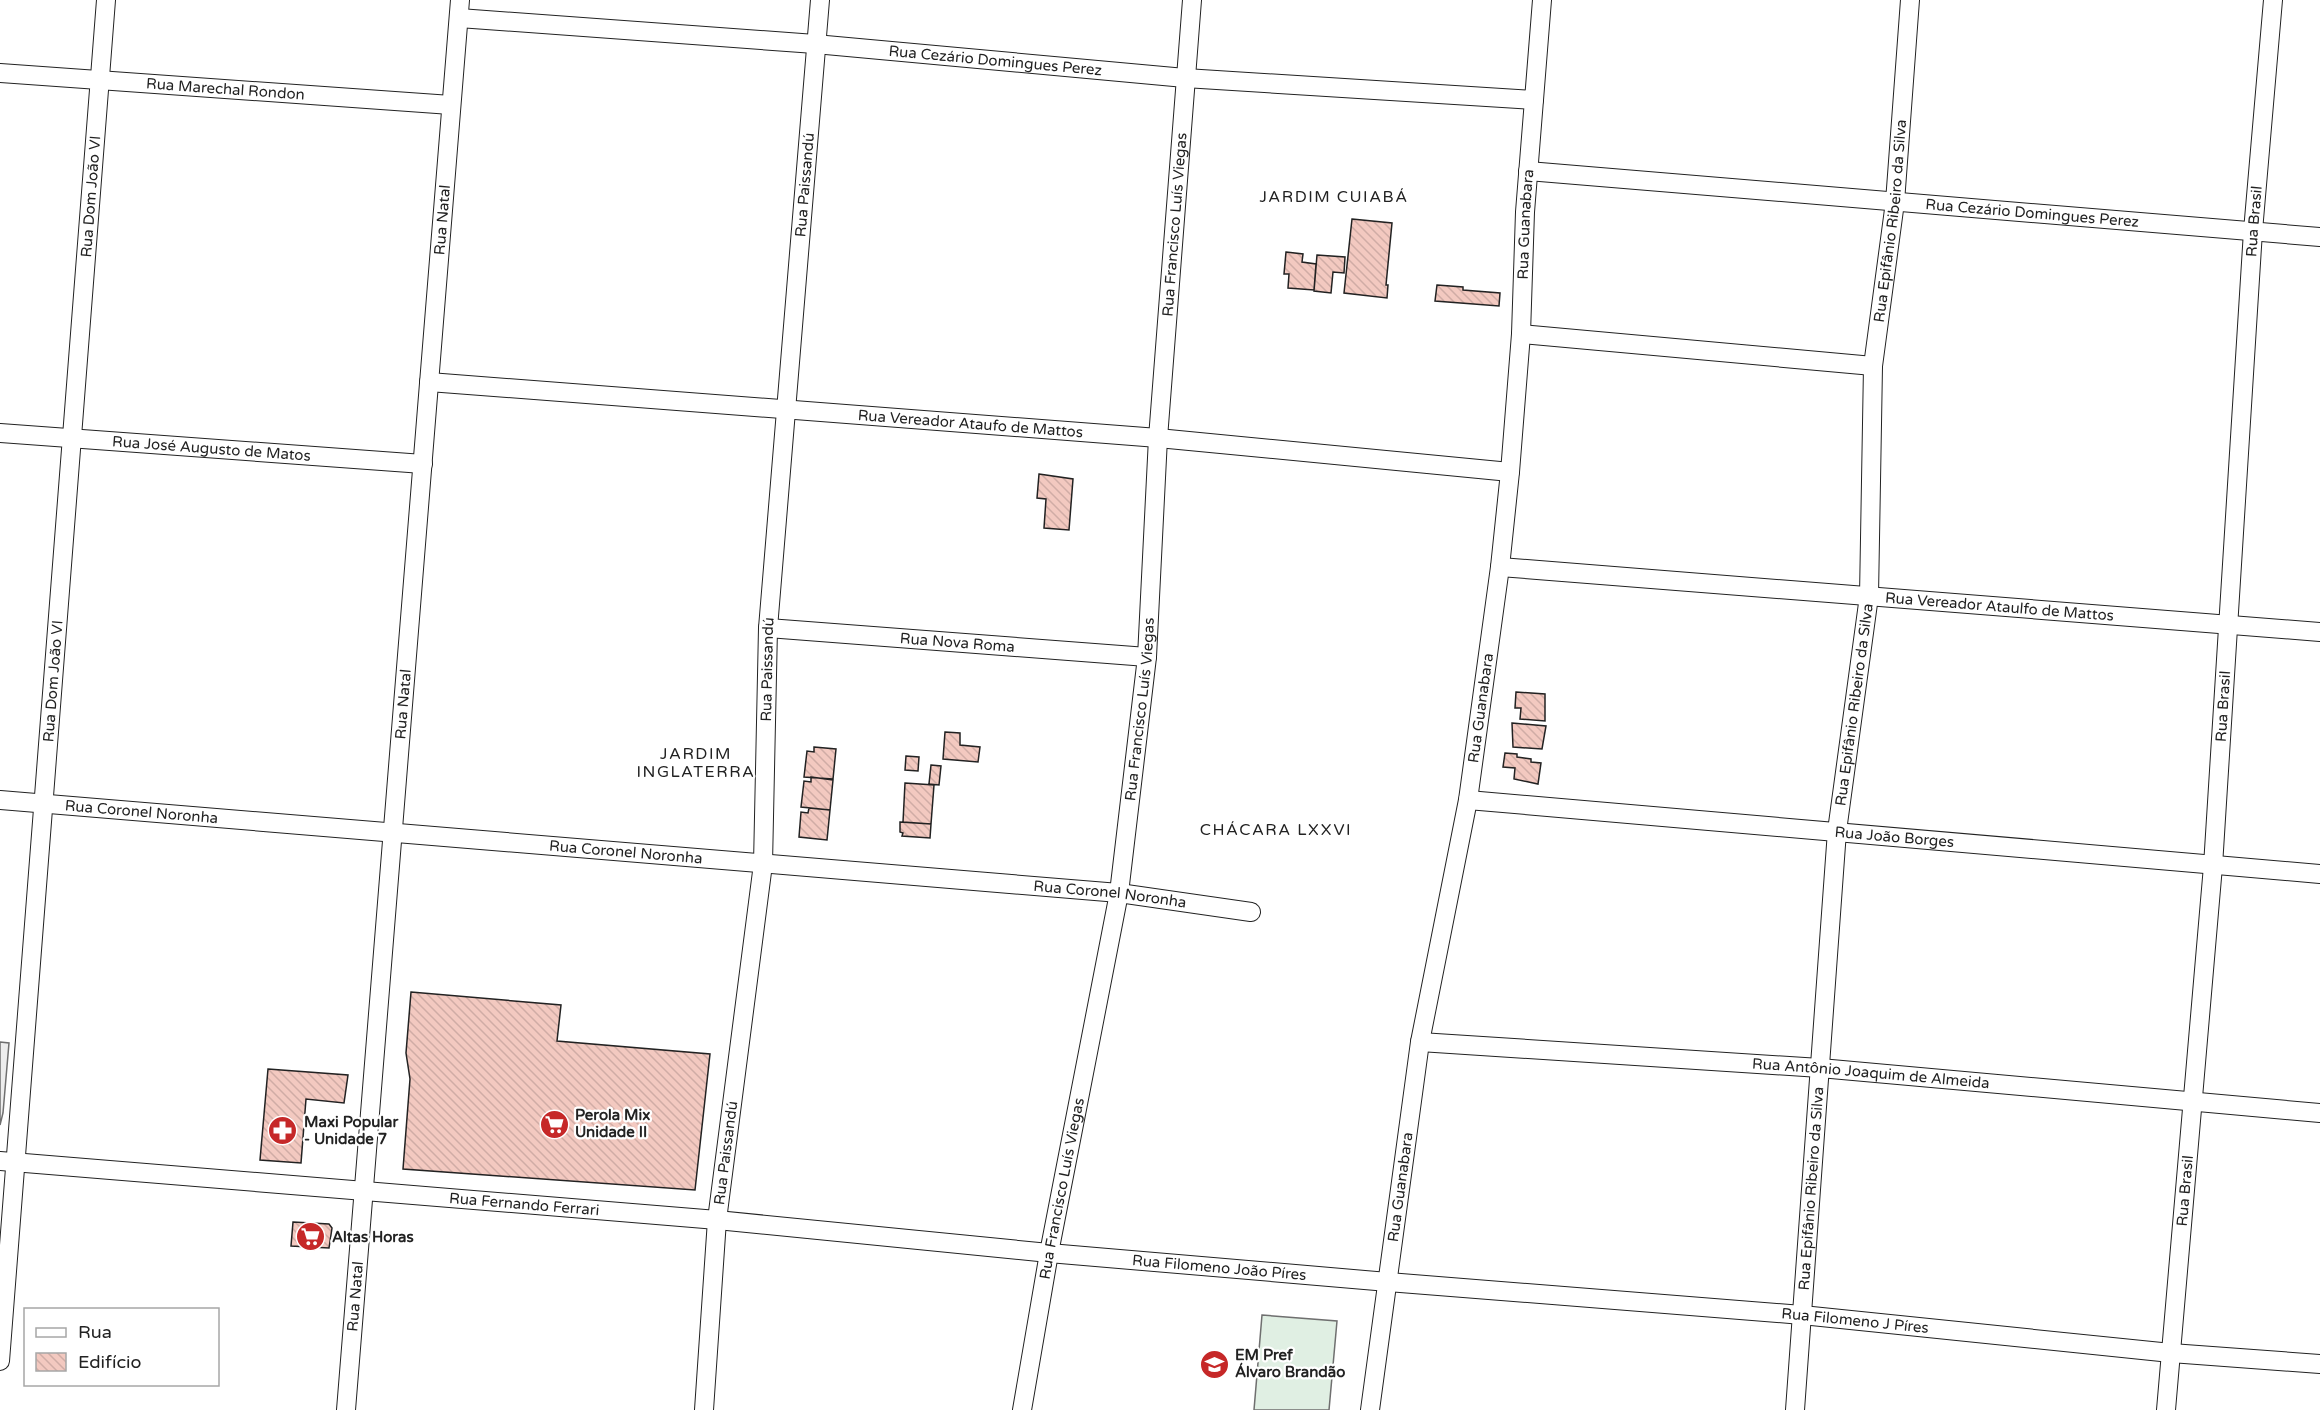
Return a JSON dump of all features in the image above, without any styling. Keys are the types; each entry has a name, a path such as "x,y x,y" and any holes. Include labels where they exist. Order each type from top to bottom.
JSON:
{"street":[{"name":"Rua Dom João VI","path":"0,1361 8,1162 44,803 106,0"},
{"name":"Rua Paissandú","path":"704,1410 717,1220 763,864 768,628 788,409 820,0"},
{"name":"Rua Francisco Luís Viegas","path":"1022,1410 1119,893 1147,657 1158,438 1192,0"},
{"name":"Rua Guanabara","path":"1370,1410 1420,1042 1468,800 1500,567 1521,334 1528,171 1542,0"},
{"name":"Rua Epifânio Ribeiro da Silva","path":"1795,1410 1837,831 1869,596 1873,366 1895,202 1910,0"},
{"name":"Rua Brasil","path":"2166,1410 2212,866 2253,231 2273,0"},
{"name":"Rua Cezário Domingues Perez","path":"459,9 1185,78 1534,100"},
{"name":"Rua Natal","path":"346,1410 459,9"},
{"name":"Rua Marechal Rondon","path":"0,72 451,105"},
{"name":"Rua Cezário Domingues Perez","path":"1528,171 2320,237"},
{"path":"1521,334 1873,366"},
{"name":"Rua Vereador Ataufo de Mattos","path":"429,382 1158,438 1510,472"},
{"name":"Rua José Augusto de Matos","path":"0,433 423,464"},
{"name":"Rua Vereador Ataulfo de Mattos","path":"1500,567 2320,632"},
{"name":"Rua Nova Roma","path":"768,628 1147,657"},
{"name":"Rua Coronel Noronha","path":"0,800 1119,893 1251,912"},
{"name":"Rua João Borges","path":"1468,800 2320,874"},
{"name":"Rua Antônio Joaquim de Almeida","path":"1420,1042 1820,1068 2320,1113"},
{"name":"Rua Fernando Ferrari","path":"8,1162 364,1189 717,1220 1050,1253"},
{"name":"Rua Filomeno João Píres","path":"1050,1253 1389,1282"},
{"name":"Rua Filomeno J Píres","path":"1389,1282 1802,1314 2172,1353 2320,1364"}],"green space":[{"path":"1262,1315 1337,1321 1329,1410 1254,1410"}],"shaded area":[{"path":"0,1042 9,1043 0,1125"}],"building":[{"path":"1352,219 1392,223 1386,285 1388,285 1387,298 1344,293"},
{"path":"1286,252 1303,254 1302,262 1316,264 1314,290 1288,288 1289,274 1284,274"},
{"path":"1317,255 1345,257 1344,273 1333,272 1331,293 1314,291"},
{"path":"1437,285 1500,293 1499,306 1435,301"},
{"path":"1039,474 1073,479 1069,530 1044,528 1046,499 1037,498"},
{"path":"1516,692 1545,694 1545,721 1520,719 1521,708 1515,708"},
{"path":"1512,723 1546,726 1542,749 1513,747"},
{"path":"945,732 960,733 960,745 980,747 978,762 943,759"},
{"path":"814,747 836,749 833,779 804,777 807,751 814,752"},
{"path":"1505,753 1517,754 1517,757 1541,763 1538,784 1514,779 1515,768 1503,767"},
{"path":"906,756 919,757 918,771 905,770"},
{"path":"931,765 941,766 939,785 929,784"},
{"path":"811,777 833,780 830,810 801,807 804,781 811,782"},
{"path":"905,783 934,785 931,824 903,822"},
{"path":"809,808 830,810 827,840 799,837 801,812 808,813"},
{"path":"900,822 931,824 930,838 902,836"},
{"name":"Perola Mix Unidade II","path":"411,992 561,1005 557,1041 710,1054 695,1190 403,1169 410,1079 406,1053"},
{"name":"Maxi Popular - Unidade 7","path":"268,1069 348,1075 344,1103 306,1099 301,1163 260,1160"},
{"name":"Altas Horas","path":"293,1222 329,1224 332,1228 329,1248 291,1246"}],"place":[{"name":"Perola Mix Unidade II","path":"554,1124"},
{"name":"Maxi Popular - Unidade 7","path":"283,1131"},
{"name":"Altas Horas","path":"311,1237"},
{"name":"EM Pref Álvaro Brandão","path":"1214,1364"}],"district":[{"name":"JARDIM CUIABÁ","path":"1334,196"},
{"name":"JARDIM INGLATERRA","path":"696,762"},
{"name":"CHÁCARA LXXVI","path":"1276,829"}]}
